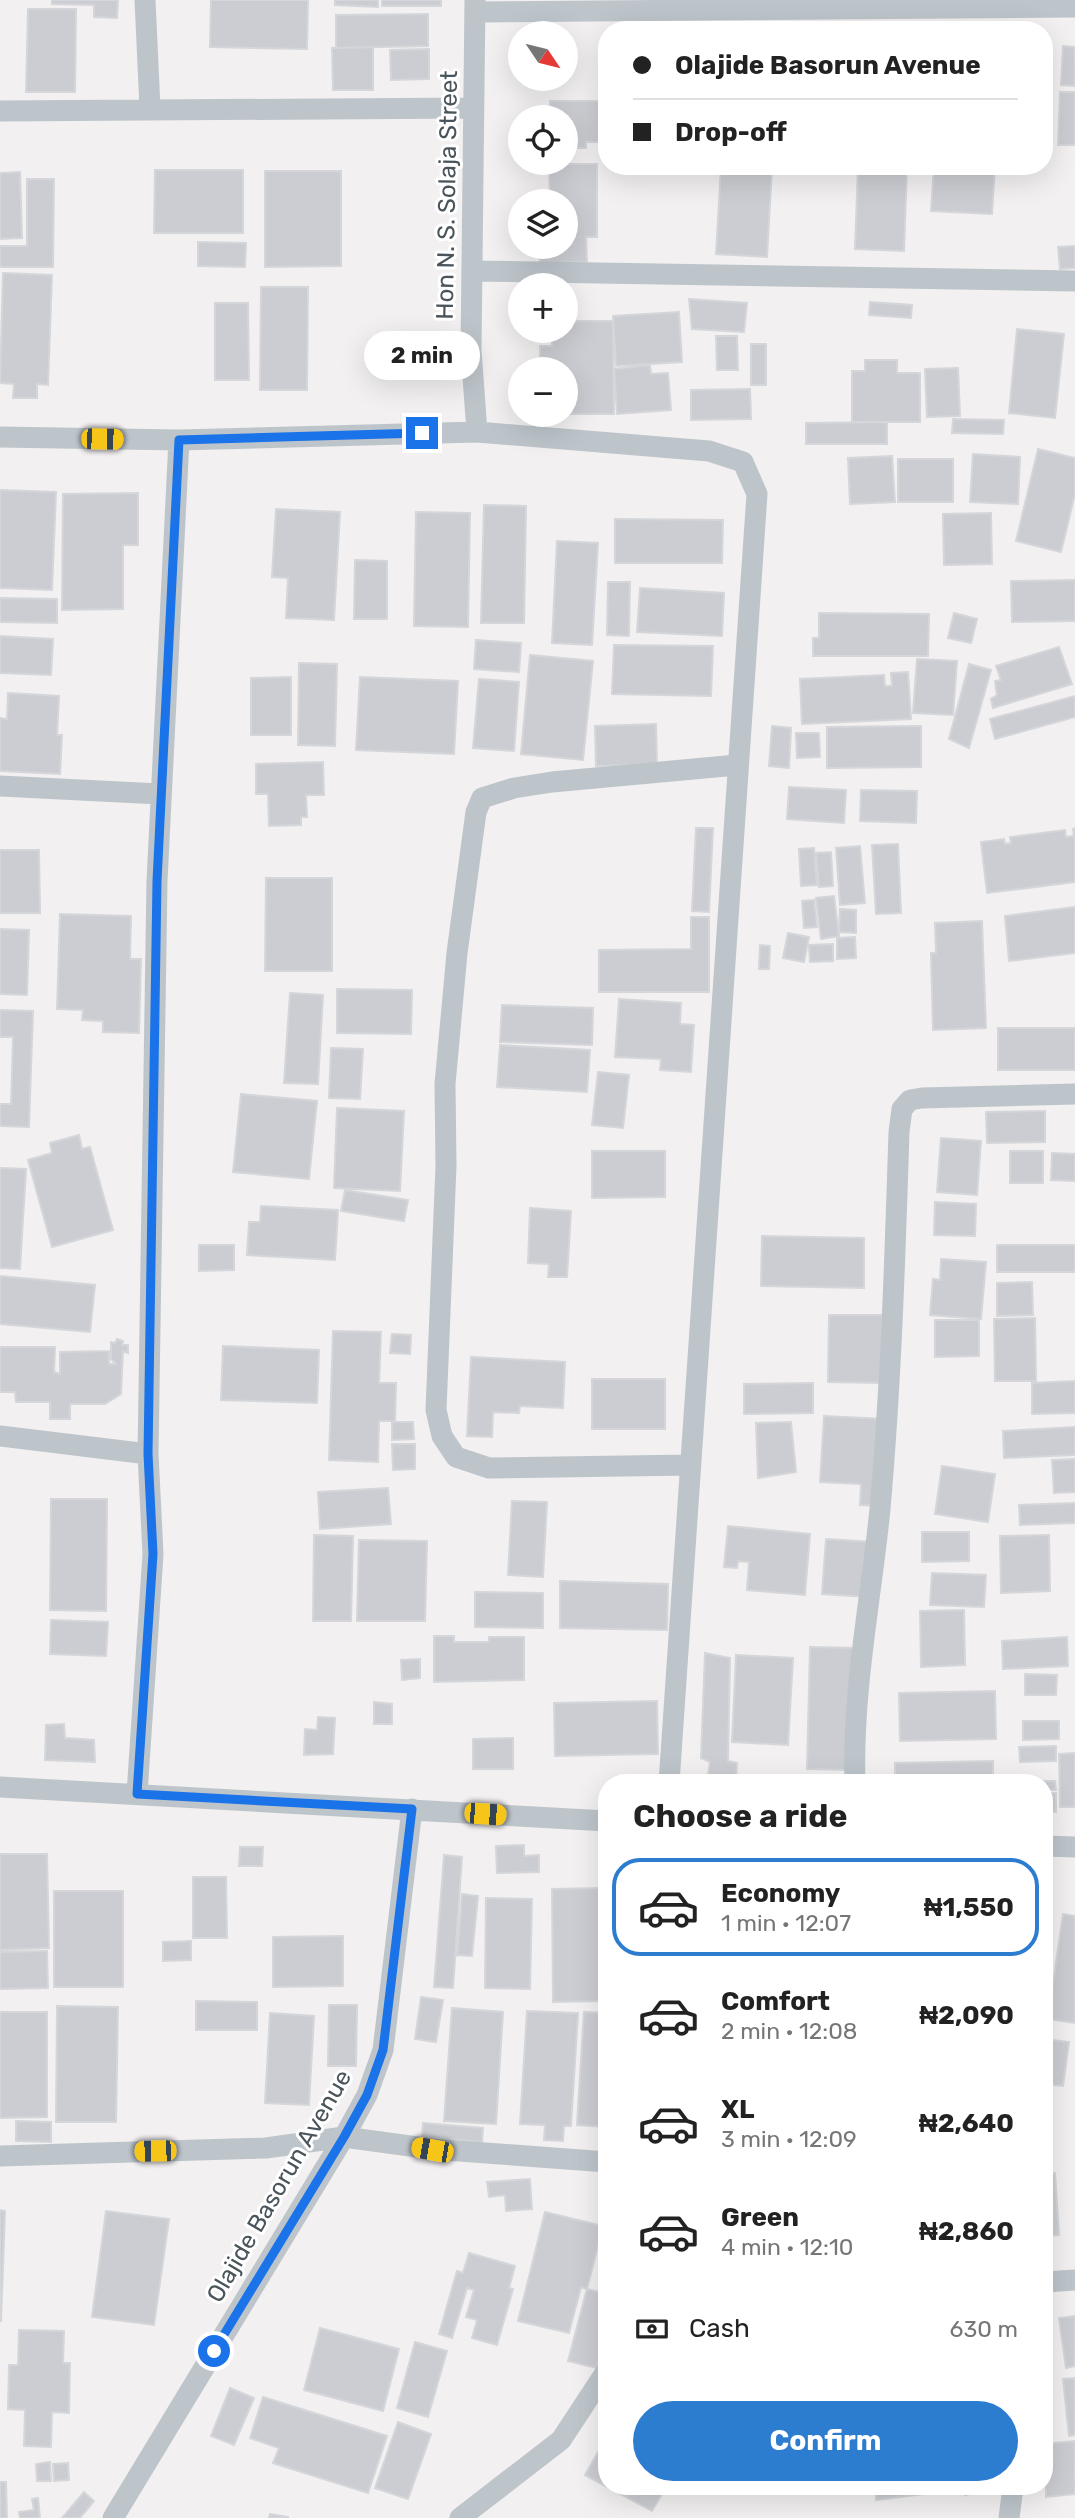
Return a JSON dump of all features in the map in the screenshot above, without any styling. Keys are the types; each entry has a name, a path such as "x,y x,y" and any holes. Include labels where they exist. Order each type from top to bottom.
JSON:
{"street":[{"path":"145,0 150,108"},
{"path":"476,6 1075,7"},
{"name":"Hon N. S. Solaja Street","path":"476,6 472,107 471,350 477,432"},
{"path":"0,111 472,107"},
{"path":"473,271 1075,281"},
{"path":"0,437 179,440 477,432 709,451 743,462 757,494 670,1774"},
{"path":"137,1794 153,1554 148,1454 156,895 179,440"},
{"path":"690,1465 601,1464 489,1468 456,1457 442,1436 436,1410 446,1194 444,1084 457,953 476,812 482,798 514,788 552,782 737,765"},
{"path":"0,786 160,794"},
{"path":"855,1774 857,1691 875,1560 890,1385 902,1109 910,1100 922,1098 1075,1094"},
{"path":"0,1436 148,1454"},
{"path":"0,1787 598,1820"},
{"name":"Olajide Basorun Avenue","path":"113,2518 367,2095 383,2050 412,1809"},
{"path":"1053,1846 1075,1847"},
{"path":"0,2156 266,2148 344,2137 432,2150 598,2161"},
{"path":"1053,2281 1075,2280"},
{"path":"460,2518 562,2440 598,2384"},
{"path":"1009,2518 1012,2495"}],"building":[{"path":"52,0 118,0 117,18 94,17 94,5 52,4"},
{"path":"211,0 308,0 307,49 210,47"},
{"path":"335,0 378,0 378,7 335,5"},
{"path":"382,0 441,0 441,6 382,6"},
{"path":"28,9 76,9 75,92 26,92"},
{"path":"428,14 428,46 336,48 336,15"},
{"path":"1063,46 1075,47 1075,86 1061,85"},
{"path":"373,47 373,90 333,90 332,48"},
{"path":"429,49 429,79 391,80 390,50"},
{"path":"1060,92 1075,92 1075,145 1058,145"},
{"path":"550,101 598,101 598,142 586,142 586,148 578,148 578,105 550,105"},
{"path":"578,164 597,164 597,237 586,237 587,262 540,263 540,259 578,259 578,189 550,189 549,175 578,175"},
{"path":"155,170 243,170 243,233 154,233"},
{"path":"265,171 341,171 341,266 265,267"},
{"path":"20,172 22,238 0,239 0,173"},
{"path":"720,175 772,175 767,257 716,254"},
{"path":"858,175 907,175 904,251 855,249"},
{"path":"933,175 994,175 992,214 931,211"},
{"path":"27,179 54,179 53,267 0,267 0,246 27,246"},
{"path":"198,242 246,243 245,267 198,266"},
{"path":"1075,246 1075,268 1060,269 1058,247"},
{"path":"3,273 52,275 48,385 37,384 37,398 13,398 14,384 0,383"},
{"path":"261,287 308,287 307,390 260,390"},
{"path":"689,299 747,303 744,332 692,329"},
{"path":"870,302 912,305 911,318 869,315"},
{"path":"215,303 248,303 249,380 215,380"},
{"path":"679,312 682,362 616,366 613,316"},
{"path":"578,321 613,321 614,414 578,414 578,357 540,357 540,346 552,346 552,343 578,343"},
{"path":"1017,329 1064,334 1055,418 1009,413"},
{"path":"716,336 737,336 738,370 717,370"},
{"path":"751,344 766,344 766,385 751,385"},
{"path":"865,360 897,360 897,373 920,373 920,422 852,422 852,371 865,371"},
{"path":"650,365 651,374 668,373 671,410 617,414 614,369"},
{"path":"958,368 960,416 927,417 925,369"},
{"path":"750,389 751,419 691,420 691,390"},
{"path":"953,419 1004,420 1003,434 952,433"},
{"path":"887,422 887,444 806,444 806,423"},
{"path":"1038,449 1075,458 1075,494 1061,552 1016,541"},
{"path":"973,454 1020,457 1018,504 970,502"},
{"path":"892,456 895,502 850,504 848,458"},
{"path":"898,459 953,459 953,502 898,502"},
{"path":"0,490 56,492 52,590 0,588"},
{"path":"138,493 138,545 123,545 123,609 62,610 63,494"},
{"path":"484,505 526,506 524,623 481,623"},
{"path":"276,509 340,512 334,620 286,618 288,578 272,577"},
{"path":"416,512 470,513 468,627 414,626"},
{"path":"991,513 992,564 944,565 943,514"},
{"path":"615,519 723,520 722,563 615,563"},
{"path":"557,541 598,543 592,645 552,643"},
{"path":"355,560 387,561 387,619 354,619"},
{"path":"1075,580 1075,621 1012,622 1011,581"},
{"path":"608,582 630,582 629,636 607,635"},
{"path":"640,588 724,593 722,636 637,632"},
{"path":"0,598 57,599 57,623 0,622"},
{"path":"819,613 929,614 928,656 813,656 813,638 819,638"},
{"path":"954,613 977,619 971,643 948,638"},
{"path":"0,636 53,639 51,675 0,673"},
{"path":"476,640 521,643 519,672 474,669"},
{"path":"614,645 713,646 711,696 612,694"},
{"path":"1059,647 1072,684 993,708 991,699 997,695 995,681 1001,680 996,666"},
{"path":"530,655 593,661 583,760 521,754"},
{"path":"917,659 957,661 953,715 913,713"},
{"path":"299,663 337,664 335,746 298,745"},
{"path":"969,664 991,670 969,748 949,739"},
{"path":"908,672 911,719 802,724 800,679 884,675 885,686 892,686 891,673"},
{"path":"291,677 291,735 251,735 251,678"},
{"path":"360,677 458,681 454,754 356,750"},
{"path":"479,679 519,682 514,751 473,748"},
{"path":"8,693 59,696 57,735 62,735 60,774 0,771 0,718 7,719"},
{"path":"1075,696 1075,717 995,739 990,719"},
{"path":"656,724 657,764 596,766 595,726"},
{"path":"772,726 791,728 789,768 769,766"},
{"path":"921,726 921,767 827,768 827,727"},
{"path":"796,733 819,733 820,757 797,758"},
{"path":"323,762 324,795 306,795 307,817 301,817 301,825 269,826 268,794 256,794 256,764"},
{"path":"789,787 846,790 844,823 787,819"},
{"path":"861,790 917,791 916,823 860,821"},
{"path":"696,828 713,828 709,912 692,911"},
{"path":"1075,828 1075,882 987,893 981,842 1004,839 1005,844 1011,843 1010,837 1065,830 1066,837 1074,836"},
{"path":"898,844 901,913 876,914 872,845"},
{"path":"860,846 865,903 840,905 836,848"},
{"path":"814,848 817,885 801,886 799,849"},
{"path":"0,850 39,850 40,913 0,913"},
{"path":"831,852 833,886 819,887 816,853"},
{"path":"266,878 332,878 332,971 265,971"},
{"path":"834,896 839,936 821,939 816,898"},
{"path":"814,900 817,927 804,928 802,901"},
{"path":"1075,907 1075,953 1009,961 1005,916"},
{"path":"840,909 856,910 856,933 839,932"},
{"path":"60,914 131,916 130,959 141,959 139,1033 103,1032 103,1021 82,1020 83,1010 57,1009"},
{"path":"691,917 709,917 709,992 599,992 599,950 691,949"},
{"path":"982,921 986,1028 933,1030 931,953 936,953 935,923"},
{"path":"0,929 29,930 27,995 0,994"},
{"path":"788,933 809,937 804,962 783,958"},
{"path":"855,937 856,958 837,959 837,938"},
{"path":"833,944 833,961 810,962 809,945"},
{"path":"760,945 770,946 769,969 759,969"},
{"path":"337,989 412,990 411,1034 337,1033"},
{"path":"290,993 323,995 318,1084 284,1083"},
{"path":"619,999 681,1003 680,1024 694,1025 691,1072 660,1070 661,1059 615,1057"},
{"path":"502,1005 593,1008 592,1045 500,1042"},
{"path":"0,1010 33,1011 29,1127 0,1126 0,1104 11,1104 13,1037 0,1037"},
{"path":"998,1028 1075,1028 1075,1070 998,1070"},
{"path":"500,1045 590,1050 587,1092 497,1087"},
{"path":"331,1048 363,1049 360,1099 329,1098"},
{"path":"598,1072 629,1075 623,1128 592,1125"},
{"path":"241,1094 317,1101 309,1179 233,1172"},
{"path":"337,1108 404,1111 400,1191 334,1188"},
{"path":"1045,1111 1045,1142 987,1143 986,1112"},
{"path":"79,1135 82,1149 90,1147 113,1230 52,1247 28,1160 52,1153 50,1143"},
{"path":"941,1138 981,1141 977,1195 937,1192"},
{"path":"592,1151 665,1151 665,1197 592,1198"},
{"path":"1010,1151 1043,1151 1043,1183 1010,1183"},
{"path":"1052,1153 1075,1154 1075,1181 1051,1180"},
{"path":"0,1168 26,1169 20,1269 0,1268"},
{"path":"345,1190 408,1200 404,1221 341,1211"},
{"path":"935,1202 976,1204 975,1236 934,1235"},
{"path":"261,1206 338,1210 335,1260 247,1255 249,1222 260,1222"},
{"path":"530,1208 571,1211 567,1277 548,1277 549,1264 528,1263"},
{"path":"762,1236 864,1238 864,1288 761,1286"},
{"path":"199,1245 234,1245 234,1270 199,1271"},
{"path":"997,1245 1075,1245 1075,1272 997,1272"},
{"path":"941,1259 986,1262 981,1319 930,1315 933,1279 940,1280"},
{"path":"0,1276 95,1285 90,1332 0,1324"},
{"path":"1032,1282 1033,1315 997,1316 997,1283"},
{"path":"829,1315 882,1315 881,1383 828,1382"},
{"path":"1035,1318 1036,1381 995,1381 994,1319"},
{"path":"935,1320 979,1320 979,1356 935,1357"},
{"path":"333,1331 381,1332 379,1383 396,1383 395,1421 379,1421 378,1462 329,1460"},
{"path":"392,1334 411,1335 410,1354 390,1353"},
{"path":"117,1339 123,1341 122,1345 128,1345 128,1353 123,1351 121,1394 105,1404 70,1404 70,1419 50,1419 50,1402 16,1402 15,1392 0,1392 0,1347 55,1347 54,1372 60,1374 60,1352 109,1351 109,1364 116,1364 111,1359 111,1342 115,1343"},
{"path":"223,1346 319,1350 317,1403 221,1400"},
{"path":"471,1357 565,1362 563,1408 520,1406 519,1413 493,1412 492,1437 467,1436"},
{"path":"592,1379 665,1379 665,1429 592,1429"},
{"path":"1075,1381 1075,1413 1032,1414 1032,1383"},
{"path":"813,1383 813,1413 744,1414 744,1384"},
{"path":"824,1416 885,1419 880,1506 860,1505 861,1484 820,1482"},
{"path":"392,1422 413,1422 414,1439 392,1440"},
{"path":"791,1422 796,1472 758,1478 756,1423"},
{"path":"1075,1427 1075,1455 1004,1458 1003,1431"},
{"path":"392,1444 415,1444 415,1469 393,1470"},
{"path":"1075,1459 1075,1492 1054,1493 1052,1460"},
{"path":"942,1466 995,1474 988,1522 935,1514"},
{"path":"388,1488 391,1524 320,1529 318,1492"},
{"path":"51,1499 107,1499 106,1611 50,1610"},
{"path":"512,1501 547,1502 543,1577 508,1575"},
{"path":"1075,1503 1075,1523 1020,1525 1019,1505"},
{"path":"728,1526 810,1534 805,1595 747,1590 749,1562 738,1561 737,1568 724,1567"},
{"path":"922,1532 969,1532 969,1561 922,1562"},
{"path":"314,1535 353,1536 351,1621 313,1621"},
{"path":"1049,1535 1050,1591 1001,1593 1000,1536"},
{"path":"826,1539 872,1542 868,1597 822,1594"},
{"path":"359,1540 427,1541 425,1621 357,1621"},
{"path":"932,1573 986,1575 984,1607 930,1605"},
{"path":"560,1581 668,1584 667,1630 560,1628"},
{"path":"475,1592 543,1593 543,1628 475,1627"},
{"path":"964,1610 965,1665 921,1667 920,1611"},
{"path":"51,1620 108,1622 106,1656 50,1654"},
{"path":"434,1636 454,1636 454,1642 489,1642 489,1637 524,1637 524,1680 434,1682"},
{"path":"1067,1637 1068,1666 1003,1669 1002,1641"},
{"path":"810,1647 855,1648 852,1770 807,1769"},
{"path":"705,1653 730,1658 728,1761 737,1763 736,1774 708,1774 710,1762 701,1758"},
{"path":"736,1655 793,1658 788,1745 732,1742"},
{"path":"420,1659 420,1678 402,1680 401,1660"},
{"path":"1025,1674 1057,1675 1056,1695 1025,1695"},
{"path":"995,1691 996,1739 900,1741 899,1693"},
{"path":"657,1701 658,1754 555,1756 554,1703"},
{"path":"374,1702 392,1704 392,1724 374,1724"},
{"path":"318,1717 335,1718 333,1754 304,1755 305,1729 317,1730"},
{"path":"1023,1721 1059,1721 1059,1739 1023,1740"},
{"path":"64,1724 65,1738 94,1740 95,1762 45,1760 46,1725"},
{"path":"513,1738 513,1769 473,1769 473,1739"},
{"path":"1056,1746 1056,1761 1020,1762 1019,1747"},
{"path":"1075,1753 1075,1807 1060,1807 1059,1754"},
{"path":"993,1761 993,1774 895,1774 895,1763"},
{"path":"1053,1793 1056,1793 1056,1812 1053,1812"},
{"path":"524,1845 524,1856 539,1855 539,1872 497,1873 496,1846"},
{"path":"240,1847 263,1847 262,1866 239,1866"},
{"path":"0,1854 47,1854 49,1948 0,1950"},
{"path":"444,1855 462,1857 453,1988 434,1987"},
{"path":"193,1877 226,1877 227,1938 193,1938"},
{"path":"598,1888 598,2001 553,2002 552,1889"},
{"path":"54,1891 123,1891 123,1987 54,1987"},
{"path":"462,1894 478,1896 472,1956 457,1955"},
{"path":"486,1898 532,1899 530,1989 485,1988"},
{"path":"1063,1914 1075,1916 1075,2023 1053,2020 1053,1984"},
{"path":"343,1936 343,1986 273,1987 273,1937"},
{"path":"191,1941 191,1960 163,1961 163,1942"},
{"path":"47,1951 48,1988 0,1989 0,1952"},
{"path":"421,1997 443,2000 436,2042 415,2039"},
{"path":"196,2001 257,2002 257,2030 196,2030"},
{"path":"329,2005 357,2005 356,2066 328,2066"},
{"path":"57,2006 118,2007 116,2122 56,2122"},
{"path":"452,2008 503,2012 496,2124 444,2121"},
{"path":"527,2011 578,2013 571,2126 564,2126 563,2141 544,2140 545,2125 520,2124"},
{"path":"0,2012 47,2012 47,2117 0,2118"},
{"path":"584,2012 598,2013 598,2126 577,2125"},
{"path":"270,2013 314,2016 309,2105 265,2103"},
{"path":"1053,2040 1069,2042 1063,2086 1053,2085"},
{"path":"16,2121 51,2122 51,2142 16,2141"},
{"path":"423,2123 483,2128 482,2142 422,2137"},
{"path":"1053,2173 1059,2235 1053,2235"},
{"path":"530,2179 532,2209 506,2211 505,2195 489,2197 487,2182"},
{"path":"0,2210 5,2211 1,2321 0,2321"},
{"path":"106,2211 169,2219 154,2325 92,2317"},
{"path":"545,2212 598,2225 598,2246 587,2289 581,2287 569,2333 518,2321"},
{"path":"469,2253 515,2266 509,2288 513,2289 497,2345 472,2338 477,2320 466,2317 474,2290 467,2288 452,2338 439,2334 457,2271 463,2273"},
{"path":"587,2289 598,2292 597,2368 568,2361"},
{"path":"1075,2316 1075,2366 1066,2368 1059,2318"},
{"path":"320,2328 399,2349 383,2411 304,2390"},
{"path":"19,2330 64,2331 63,2363 70,2363 69,2413 52,2412 51,2447 24,2446 25,2410 8,2409 9,2365 18,2365"},
{"path":"415,2342 447,2351 428,2417 397,2408"},
{"path":"1075,2378 1075,2435 1069,2436 1063,2379"},
{"path":"230,2388 254,2398 234,2445 211,2436"},
{"path":"263,2397 387,2436 368,2493 273,2463 279,2448 250,2438"},
{"path":"398,2422 431,2434 408,2499 375,2488"},
{"path":"1075,2441 1075,2494 1046,2497 1053,2495 1053,2443"},
{"path":"598,2452 598,2482 585,2475"},
{"path":"50,2462 51,2481 37,2481 36,2464"},
{"path":"68,2463 69,2480 54,2481 53,2464"},
{"path":"0,2482 6,2482 7,2518 0,2518"},
{"path":"84,2492 94,2501 80,2518 62,2518"},
{"path":"622,2495 661,2495 652,2511"},
{"path":"876,2495 915,2495 876,2500"},
{"path":"38,2498 40,2518 20,2518 19,2512 34,2510 32,2499"},
{"path":"270,2514 288,2517 288,2518 269,2518"}],"route":[{"path":"214,2351 367,2095 383,2050 412,1809 137,1794 153,1554 148,1454 157,881 179,440 422,433"}]}
